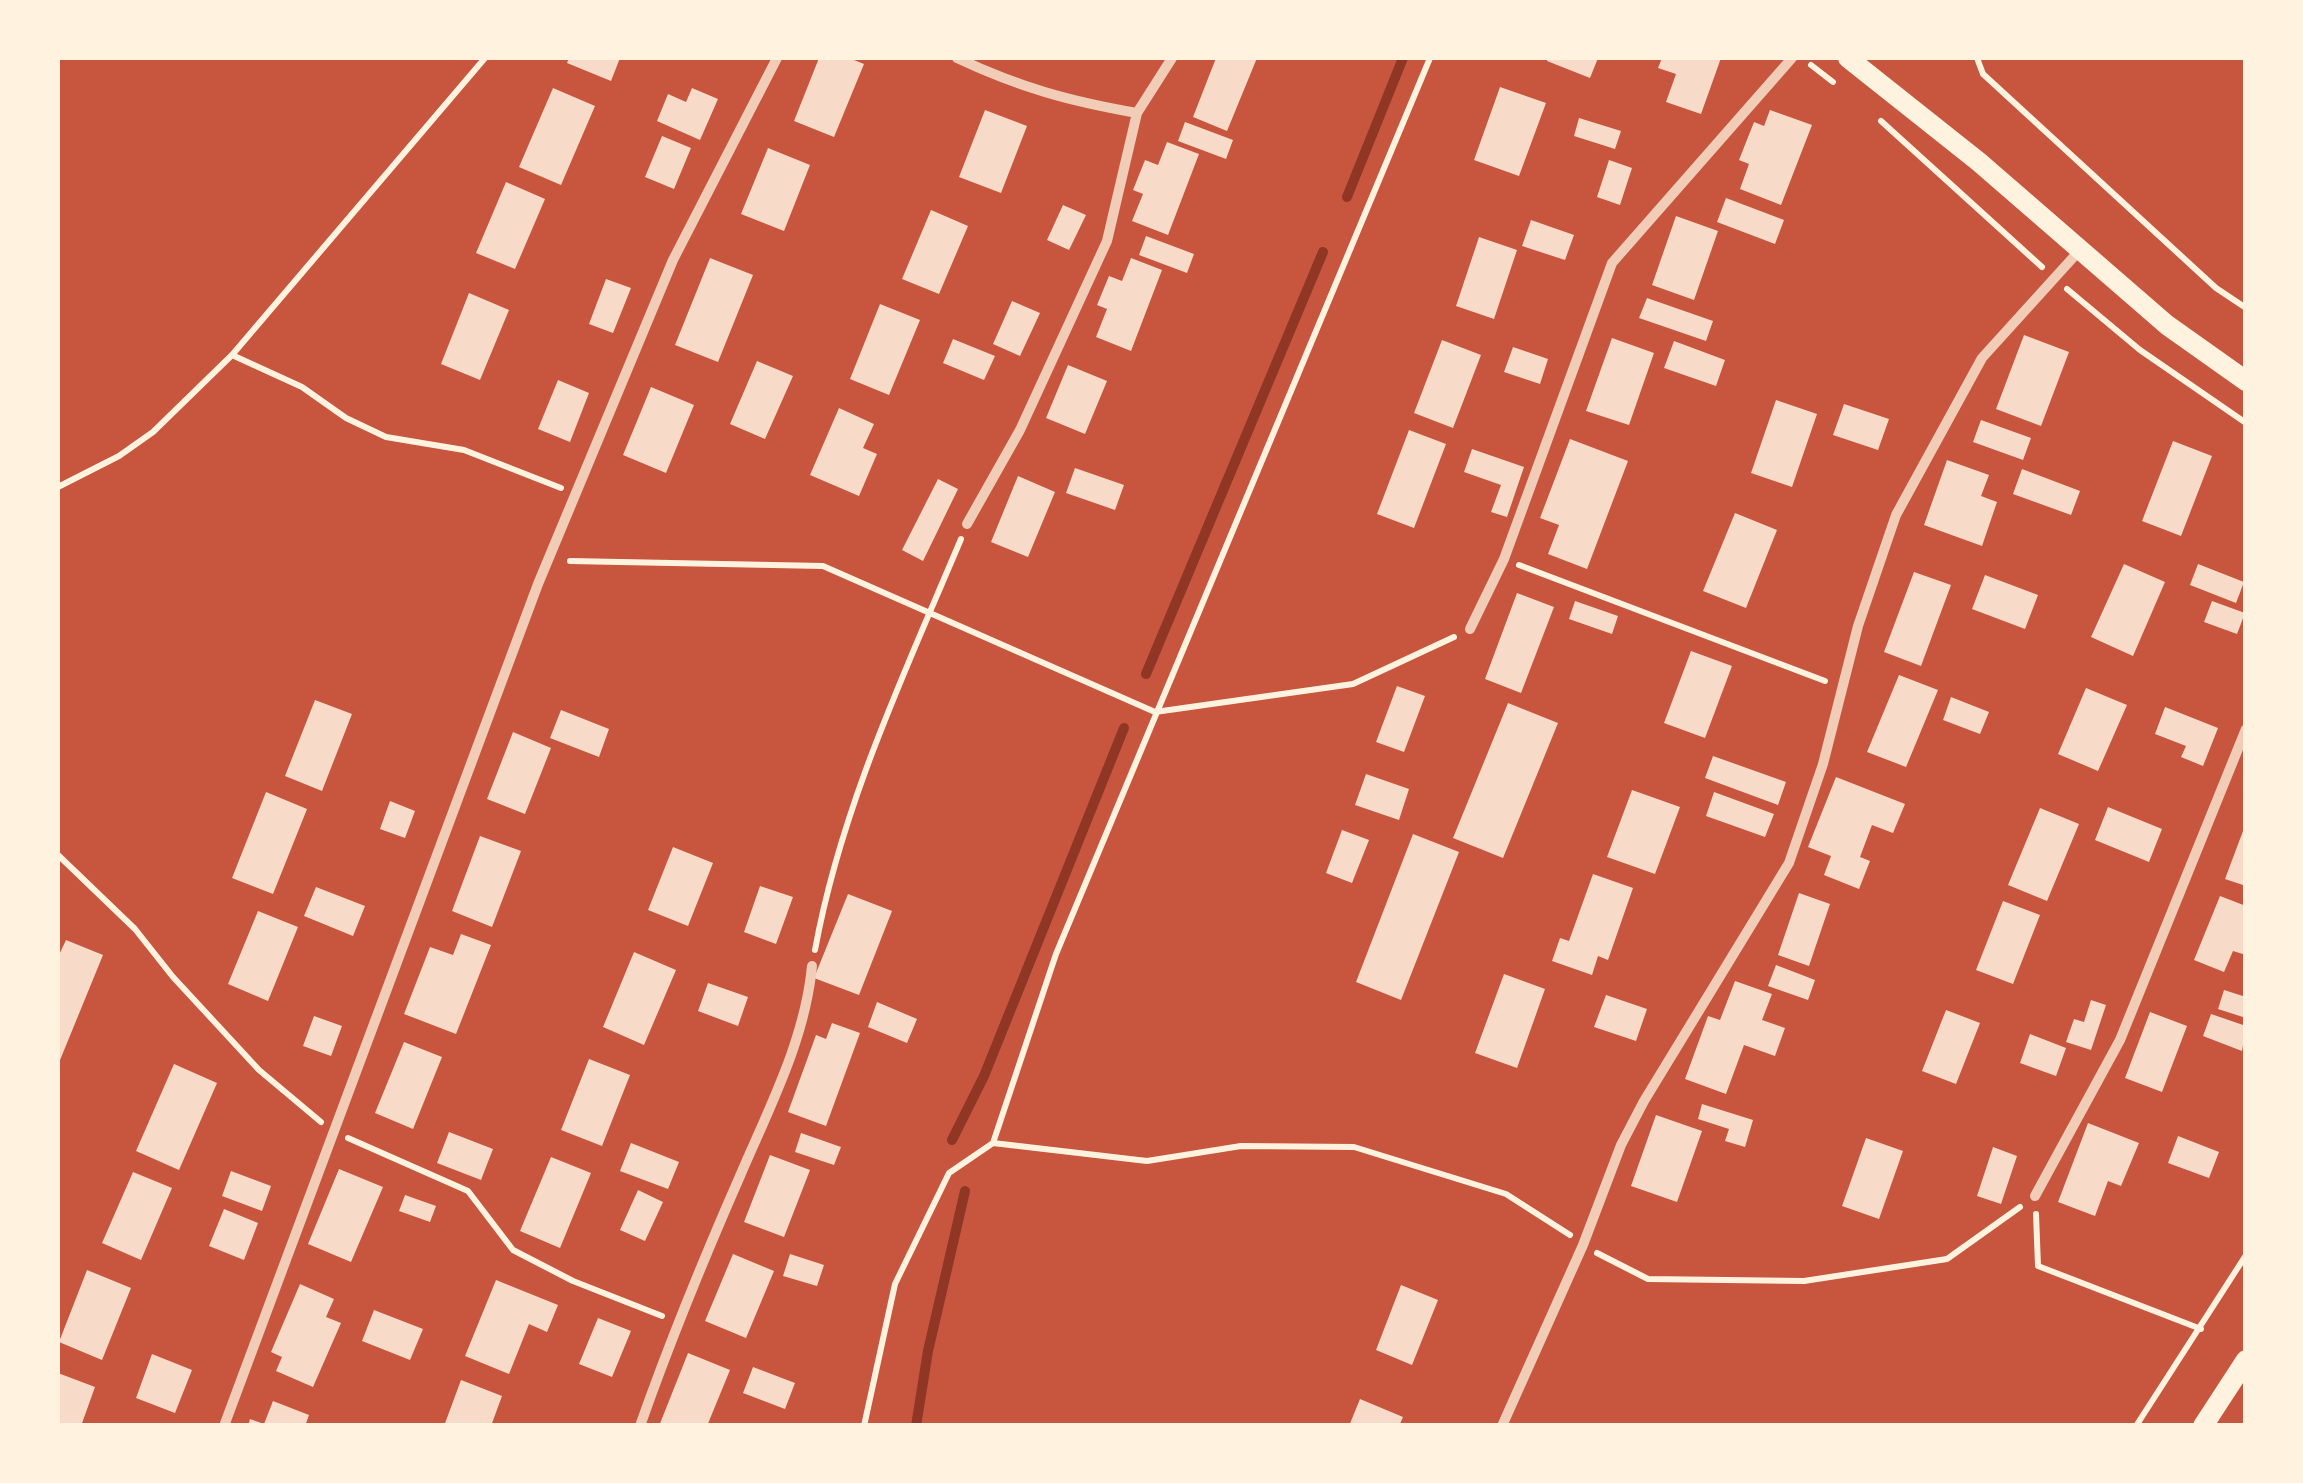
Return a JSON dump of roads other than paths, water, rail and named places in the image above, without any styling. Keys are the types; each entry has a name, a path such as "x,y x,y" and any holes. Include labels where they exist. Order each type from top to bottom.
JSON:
{"main road":[{"path":"1848,58 1979,162 2167,325 2246,381"},
{"path":"2203,1426 2246,1360"}],"street":[{"path":"224,1426 548,560 673,260 776,58"},
{"path":"958,58 1068,100 1138,112"},
{"path":"967,524 1020,430 1107,241 1138,112 1172,58"},
{"path":"1470,629 1504,560 1612,263 1792,58"},
{"path":"1502,1426 1582,1245 1621,1145 1644,1100 1789,864 1823,764 1858,626 1896,515 1982,358 2079,250"},
{"path":"2036,1196 2120,1040 2246,728"},
{"path":"640,1426 677,1322 793,1050 809,1001 812,966"}],"waterway":[{"path":"1347,197 1403,58"},
{"path":"1146,674 1323,252"},
{"path":"952,1140 984,1076 1124,728"},
{"path":"916,1426 928,1351 965,1191"}]}
